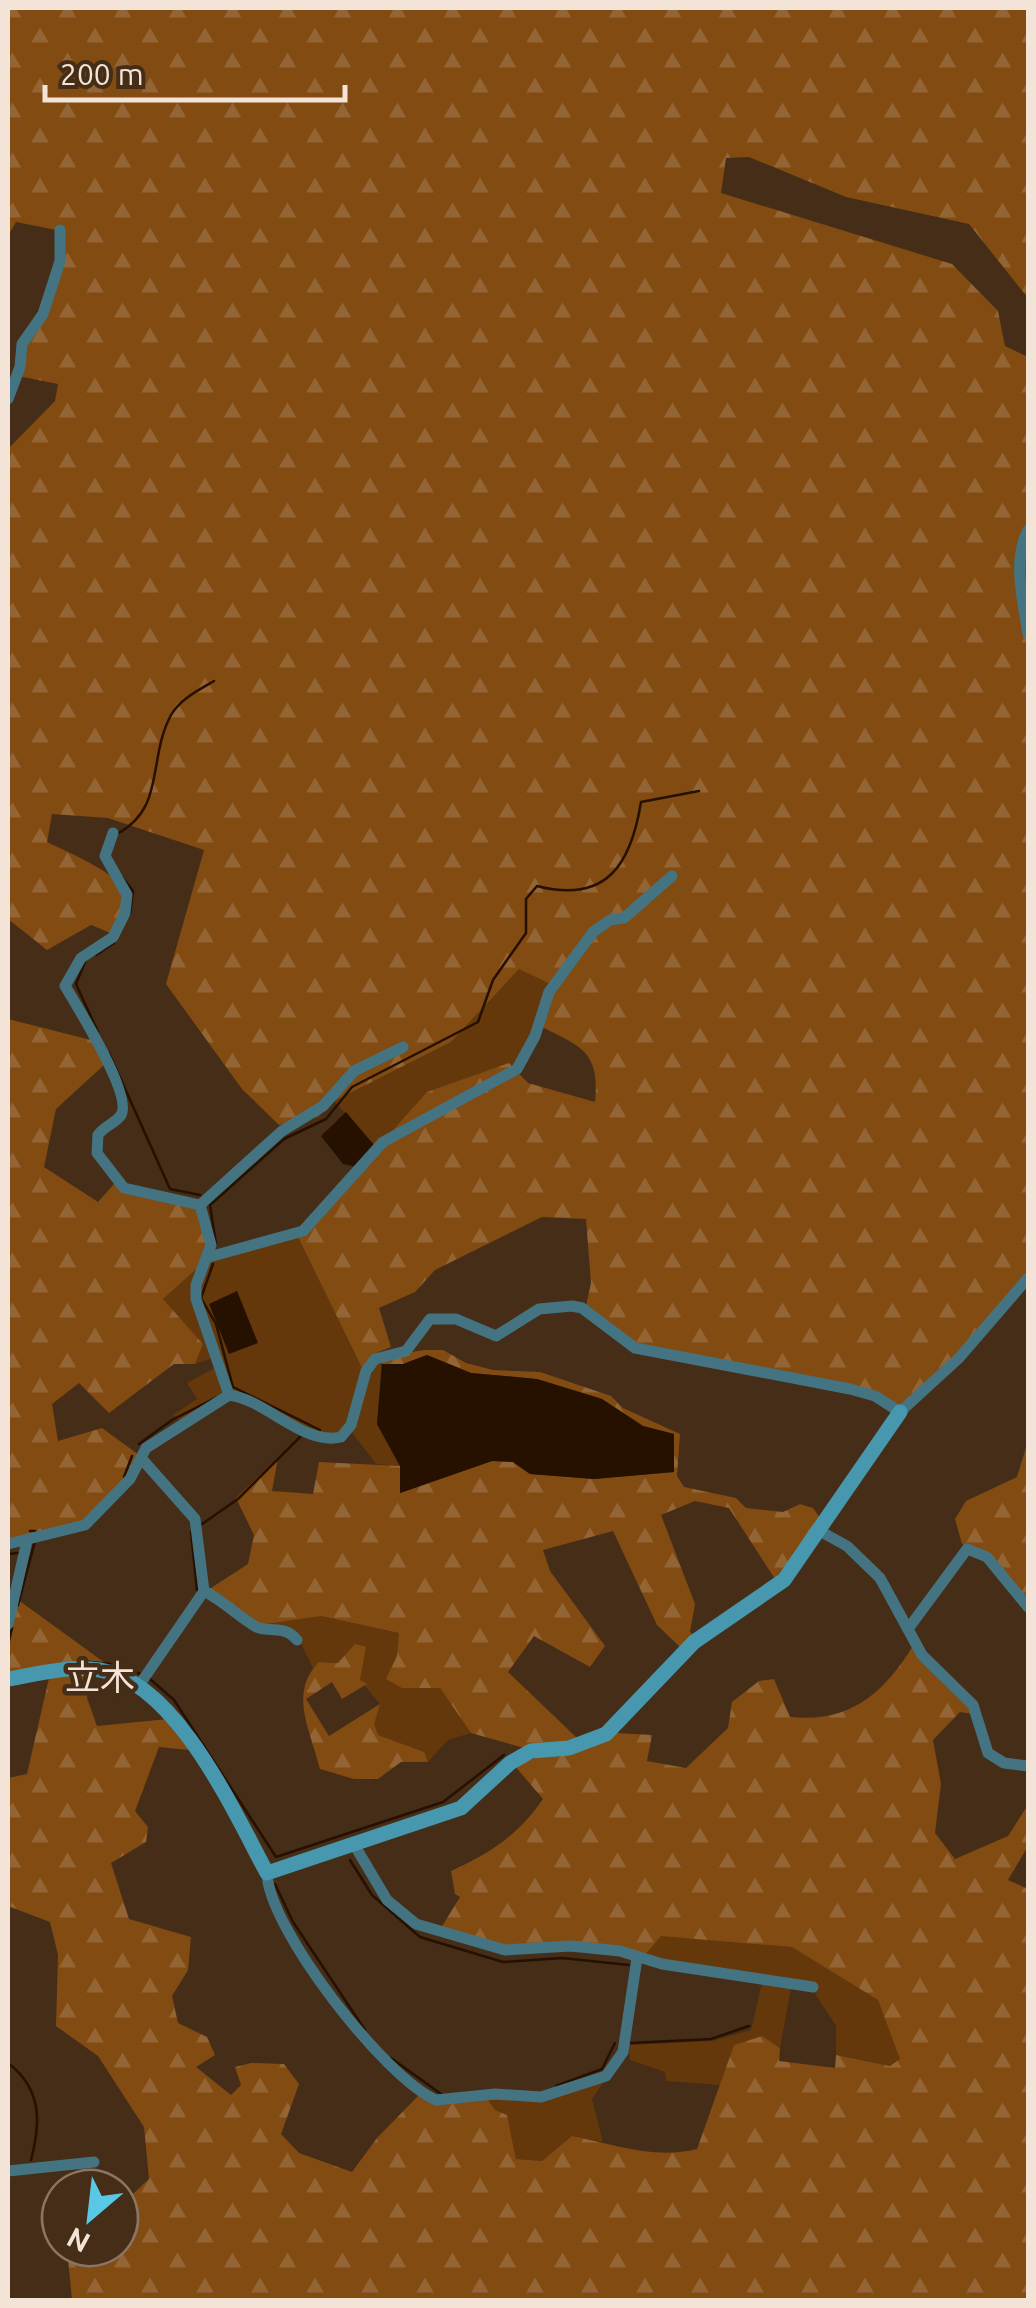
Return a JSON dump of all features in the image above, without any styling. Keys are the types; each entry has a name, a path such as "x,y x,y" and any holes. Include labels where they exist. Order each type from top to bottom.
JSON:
{"street":[{"path":"8,399 22,344 42,314 60,261 60,230"},
{"path":"1028,530 1021,549 1020,585 1028,634"},
{"path":"113,832 105,856 128,895 125,913 112,936 80,958 66,986 116,1078 124,1103 121,1114 98,1135 97,1154 124,1188 200,1205"},
{"path":"209,1256 303,1231 383,1142 517,1069 535,1036 549,992 592,932 610,920 624,918 672,876"},
{"path":"200,1205 282,1131 323,1106 354,1071 403,1046"},
{"path":"200,1205 212,1245 196,1285 196,1298 229,1395"},
{"path":"266,1873 461,1808 510,1763 530,1751 569,1748 606,1734 694,1642 784,1580 900,1412 959,1358 1028,1278"},
{"path":"8,1544 85,1525 130,1479 156,1440 229,1395 250,1400 319,1437 335,1439 351,1425 366,1370 375,1358 406,1351 430,1319 456,1318 496,1336 539,1309 572,1306 582,1308 634,1348 850,1389 875,1396 900,1412"},
{"path":"140,1684 204,1591 194,1519 141,1458"},
{"path":"816,1530 847,1546 873,1570 922,1655 972,1705 988,1753 1004,1762 1028,1766"},
{"path":"8,1624 33,1539"},
{"path":"908,1629 966,1549 988,1558 1028,1607"},
{"path":"204,1591 224,1600 256,1627 286,1630 297,1640"},
{"path":"8,1679 85,1668 140,1684 177,1724 223,1794 266,1873 267,1891 285,1924 366,2045 436,2100 495,2094 533,2098 606,2076 624,2052 637,1958"},
{"path":"356,1846 387,1900 416,1924 506,1950 571,1946 813,1986"},
{"path":"8,2170 94,2162"}],"shaded area":[{"path":"519,969 550,984 536,1027 513,1067 374,1145 334,1101 451,1042"},
{"path":"346,1112 374,1145 357,1167 343,1164 321,1136"},
{"path":"298,1237 363,1370 347,1429 329,1437 229,1390 200,1295 201,1281 212,1258"},
{"path":"202,1264 195,1281 216,1357 195,1364 203,1344 163,1299"},
{"path":"237,1291 258,1343 229,1354 209,1304"},
{"path":"427,1355 471,1373 537,1379 602,1399 643,1426 674,1434 674,1472 594,1479 530,1474 513,1462 492,1461 400,1493 400,1466 377,1424 382,1364 403,1364"},
{"path":"382,1357 377,1424 400,1466 376,1464 351,1431 367,1377"},
{"path":"218,1366 223,1397 179,1420 173,1415 197,1399 187,1383"},
{"path":"321,1616 399,1633 402,1688 440,1688 471,1733 448,1740 428,1762 423,1752 378,1735 373,1724 380,1704 360,1680 365,1647 338,1663 320,1662 313,1668 296,1633 260,1625"},
{"path":"661,1935 793,1947 878,2000 901,2059 890,2066 836,2055 836,2026 814,1992 645,1955"},
{"path":"762,1983 791,1988 780,2048 762,2036 734,2045 720,2085 666,2081 665,2072 630,2060 628,2045 712,2041 751,2030"},
{"path":"607,2077 592,2099 603,2142 572,2136 542,2161 516,2159 507,2115 495,2110 486,2097 527,2100"}],"green space":[{"path":"8,8 1028,8 1028,298 969,224 846,197 749,157 726,158 721,193 952,264 998,311 1005,346 1028,357 1028,1275 954,1360 901,1406 635,1345 586,1306 591,1283 586,1219 542,1217 435,1270 415,1292 379,1308 391,1347 376,1353 363,1370 298,1237 427,1092 509,1063 528,1083 595,1102 594,1072 585,1053 542,1027 550,984 519,969 451,1042 334,1101 318,1117 279,1125 242,1089 166,984 204,850 108,818 52,814 47,842 92,864 123,888 126,900 113,934 91,925 47,950 8,919 8,449 55,401 58,384 18,376 23,347 42,321 61,231 16,222 8,236"},
{"path":"8,1019 91,1040 104,1065 56,1109 44,1167 98,1202 114,1184 195,1204 209,1250 202,1264 163,1299 203,1344 195,1364 174,1364 109,1413 79,1383 52,1404 58,1441 102,1428 139,1455 128,1478 76,1527 8,1541"},
{"path":"443,1350 466,1363 493,1370 540,1372 611,1396 623,1408 680,1434 677,1476 684,1487 736,1498 746,1508 783,1512 800,1504 813,1508 821,1519 775,1579 729,1508 695,1501 661,1515 695,1604 690,1632 694,1636 681,1648 657,1625 613,1531 543,1550 550,1571 605,1646 590,1667 534,1636 508,1672 578,1739 524,1748 471,1733 440,1688 402,1688 386,1679 397,1656 399,1633 321,1616 260,1625 208,1590 248,1564 254,1535 236,1498 278,1458 272,1491 313,1494 319,1462 400,1466 400,1493 492,1461 513,1462 530,1474 594,1479 674,1472 674,1434 643,1426 602,1399 537,1379 471,1373 427,1355 403,1364 382,1364 382,1357"},
{"path":"1028,1441 1028,1604 994,1562 962,1544 955,1519 966,1501 1017,1477"},
{"path":"17,1599 112,1668 8,1676 8,1636"},
{"path":"355,1644 366,1647 360,1680 367,1684 342,1699 332,1682 306,1699 329,1736 380,1704 374,1724 378,1735 424,1752 428,1762 401,1762 378,1779 354,1779 320,1769 304,1713 305,1686 319,1662 338,1663"},
{"path":"913,1646 974,1714 960,1712 933,1740 941,1784 935,1833 955,1859 1008,1836 1028,1805 1028,1846 1008,1880 1028,1889 1028,2300 72,2300 69,2268 140,2268 140,2187 149,2179 144,2127 98,2056 56,2026 58,1955 50,1922 8,1906 8,1778 27,1774 49,1678 92,1673 87,1698 97,1726 168,1719 189,1750 159,1747 135,1811 148,1827 146,1842 111,1863 129,1919 191,1937 188,1970 172,1996 178,2023 207,2037 215,2055 196,2067 231,2095 241,2085 235,2067 251,2063 284,2064 299,2084 281,2134 299,2153 352,2172 377,2138 419,2095 486,2097 495,2110 507,2115 516,2159 542,2161 572,2136 634,2150 681,2152 697,2149 734,2045 762,2036 780,2048 779,2061 835,2068 836,2055 890,2066 900,2059 878,2000 792,1947 661,1936 645,1955 504,1946 441,1928 460,1897 455,1894 451,1871 503,1842 543,1799 514,1765 615,1733 652,1735 647,1761 686,1768 728,1728 732,1702 759,1681 774,1679 790,1717 811,1718 863,1702 902,1663"}],"waterway":[{"path":"117,834 143,811 171,715 185,700 214,681"},
{"path":"216,1244 210,1205 284,1139 326,1119 352,1087 478,1022 493,980 526,933 526,899 537,886 561,890 598,884 622,861 641,802 699,791"},
{"path":"122,877 133,891 130,914"},
{"path":"96,955 114,943"},
{"path":"85,962 76,984 98,1032"},
{"path":"109,1053 170,1189 200,1195"},
{"path":"213,1264 201,1298 216,1324 233,1387 320,1430"},
{"path":"139,1444 172,1420 217,1397"},
{"path":"202,1524 238,1499 301,1436"},
{"path":"124,1477 132,1456"},
{"path":"30,1531 35,1531"},
{"path":"191,1532 197,1590"},
{"path":"18,1605 35,1541"},
{"path":"8,1554 18,1553"},
{"path":"8,1645 12,1628"},
{"path":"81,1661 110,1664 141,1674"},
{"path":"150,1679 174,1700 276,1857 443,1802 504,1755"},
{"path":"350,1860 372,1895 420,1937 503,1962 562,1958 629,1965"},
{"path":"275,1884 293,1922 365,2030"},
{"path":"631,2043 711,2039 749,2026"},
{"path":"556,2086 602,2069 615,2043"},
{"path":"391,2058 441,2094"},
{"path":"8,2063 27,2084 36,2107 31,2160"}],"district":[{"name":"立木","path":"100,1677"}]}
